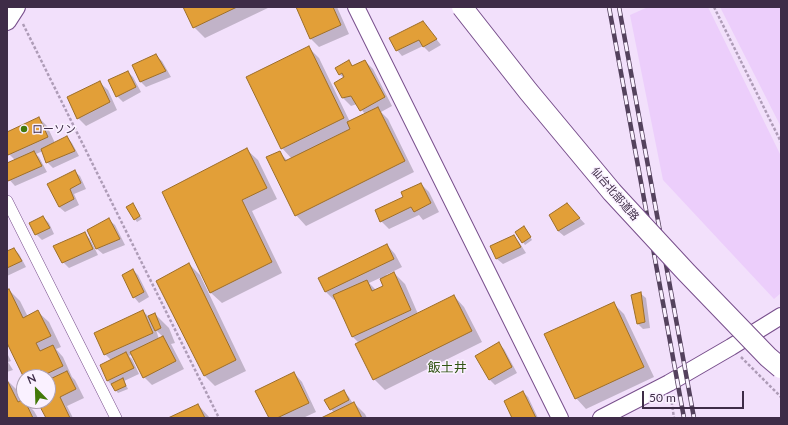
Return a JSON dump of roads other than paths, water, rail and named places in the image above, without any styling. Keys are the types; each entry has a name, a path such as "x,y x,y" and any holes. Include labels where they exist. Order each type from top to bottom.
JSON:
{"highway":[{"name":"仙台北部道路","path":"462,7 528,91 612,192 697,283 781,368"}],"street":[{"path":"356,7 560,418"},
{"path":"7,201 116,418"},
{"path":"601,418 669,383 781,316"}],"railway":[{"path":"609,7 684,418"},
{"path":"619,7 694,418"}],"place":[{"name":"ローソン","path":"24,129"}],"district":[{"name":"飯土井","path":"447,368"}]}
